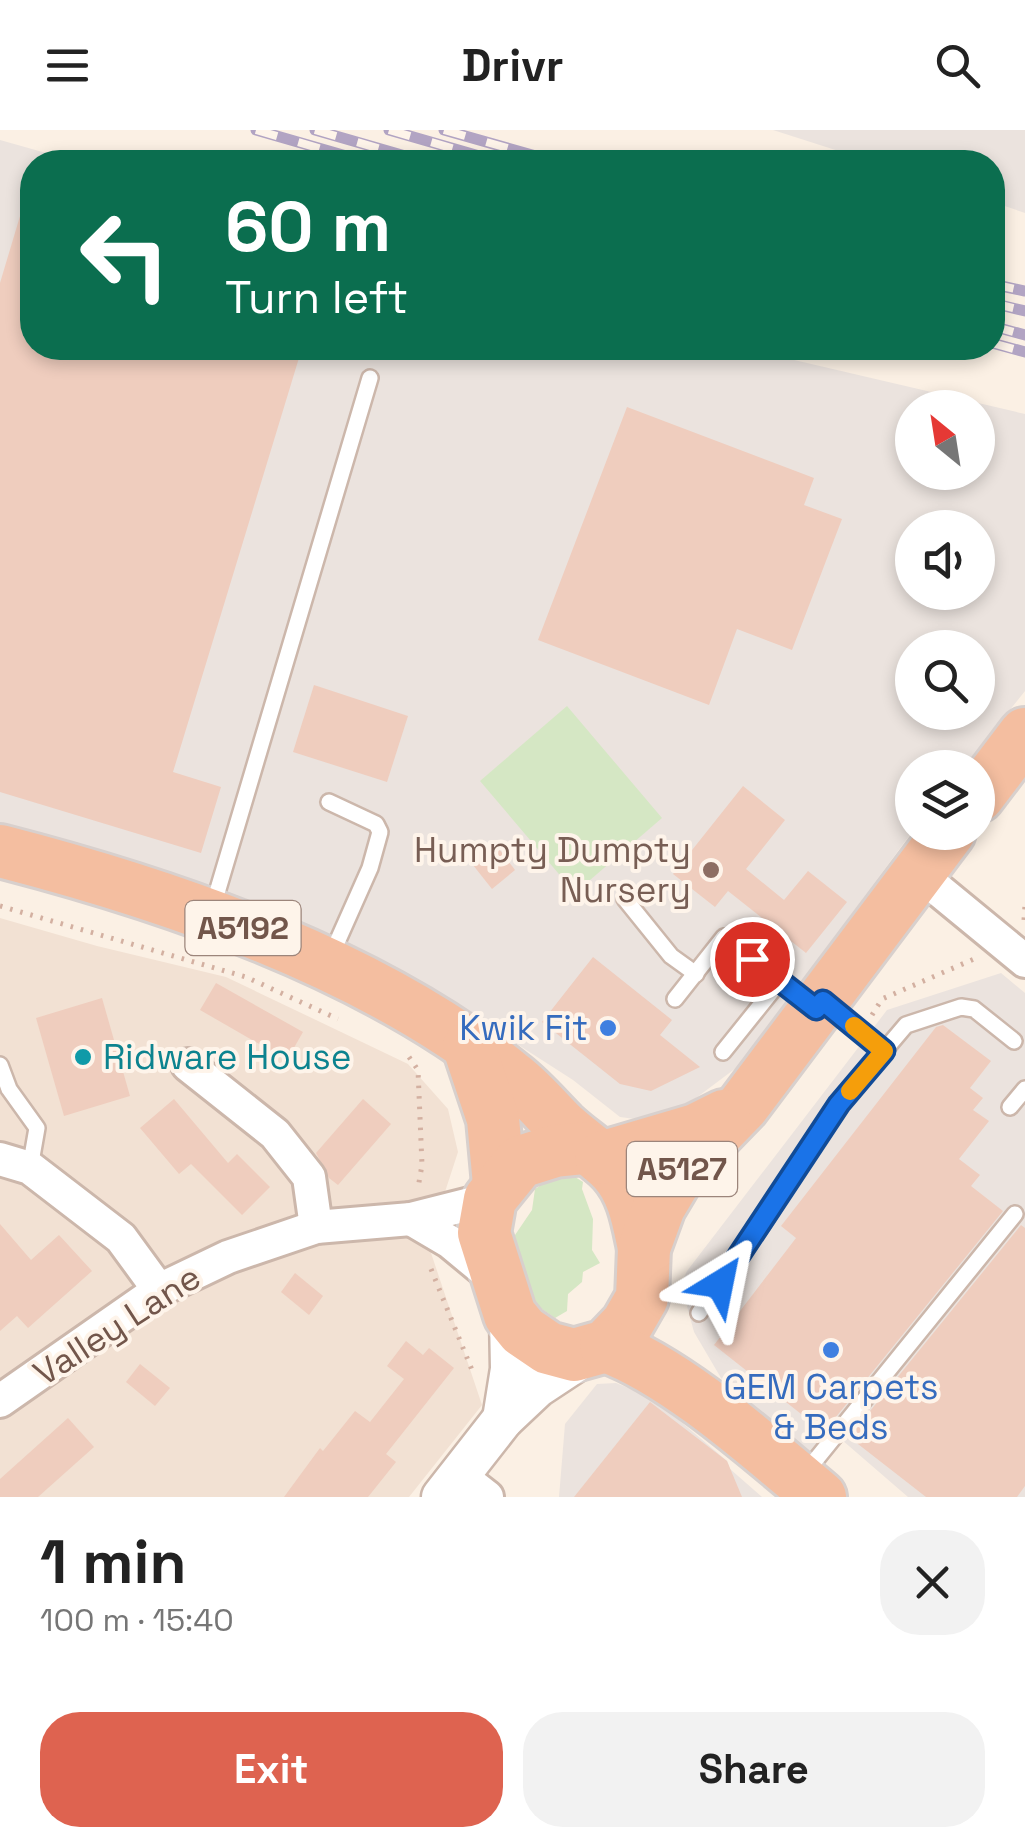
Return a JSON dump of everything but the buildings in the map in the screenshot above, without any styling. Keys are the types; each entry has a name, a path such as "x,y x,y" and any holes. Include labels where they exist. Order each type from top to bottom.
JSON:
{"highway":[{"path":"995,774 1025,734"},
{"name":"A5127","path":"643,1262 658,1207 681,1170 743,1106 935,850"},
{"name":"A5192","path":"0,851 211,915 405,1004 514,1078 593,1153"},
{"path":"469,1047 492,1120 495,1191 484,1234 504,1298 523,1331 548,1348 574,1355 598,1349 629,1354 712,1410 809,1488"},
{"name":"A5127","path":"593,1153 696,1130 743,1106"},
{"path":"495,1191 520,1162 555,1151 593,1153 616,1172 633,1200 643,1262 663,1336 712,1410"},
{"path":"598,1349 626,1324 642,1298 643,1262"}],"street":[{"path":"918,873 1025,961"},
{"path":"188,1065 275,1134 308,1178 316,1226"},
{"path":"15,1163 121,1238 159,1290"},
{"name":"Valley Lane","path":"0,1401 159,1290 228,1256 316,1226 411,1219 495,1191"},
{"path":"411,1219 450,1242 504,1298 510,1370 499,1424"},
{"path":"463,1490 499,1424 536,1387 598,1349"}],"lane":[{"path":"211,915 370,378"},
{"path":"326,966 370,868 380,832 376,824 329,802"},
{"path":"625,899 671,956 696,974"},
{"path":"676,999 724,938 884,1051"},
{"path":"724,1052 820,1006"},
{"path":"699,1314 762,1225 839,1104 906,1025 961,1006 974,1009 1014,1041"},
{"path":"0,1064 9,1089 37,1128 15,1163"},
{"path":"1010,1107 1025,1089"},
{"path":"809,1488 1015,1214"}],"path":[{"path":"0,906 246,978 353,1026"},
{"path":"820,1006 882,999 985,954 998,939"},
{"path":"405,1004 384,1042 409,1056 418,1070 422,1164 411,1219 499,1424"}],"shaded area":[{"path":"773,130 1025,130 1025,213 1005,206 1005,150 836,150"},
{"path":"0,140 35,150 20,150 20,360 794,360 922,390 895,390 895,490 995,490 995,407 1025,414 1025,691 995,728 995,630 895,630 895,730 994,730 978,750 895,750 895,850 899,850 740,1065 684,1107 642,1120 620,1117 573,1080 416,979 244,898 0,826"},
{"path":"0,918 226,977 408,1064 448,1109 458,1152 428,1244 482,1405 409,1497 0,1497"},
{"path":"1001,973 1025,993 1025,1497 908,1497 842,1440 824,1466 721,1378 694,1332 681,1284 687,1271 887,1010"},
{"path":"616,1383 653,1398 727,1461 730,1469 762,1497 559,1497 565,1424 597,1384"}],"green space":[{"path":"567,706 662,818 575,893 480,781"},
{"path":"559,1173 583,1182 593,1219 592,1250 600,1263 583,1272 582,1282 568,1294 567,1311 555,1318 536,1305 515,1249 515,1235 532,1210 535,1189"}],"railway":[{"path":"256,130 325,150"},
{"path":"315,130 384,150"},
{"path":"389,130 458,150"},
{"path":"444,130 515,150"},
{"path":"1005,287 1025,291"},
{"path":"1005,306 1025,311"},
{"path":"1005,330 1025,335"},
{"path":"1005,347 1025,352"}],"slow traffic":[{"path":"850,1091 884,1051 854,1026"}],"place":[{"name":"Humpty Dumpty Nursery","path":"711,870"},
{"name":"Kwik Fit","path":"608,1028"},
{"name":"Ridware House","path":"83,1057"},
{"name":"GEM Carpets & Beds","path":"831,1350"}],"route":[{"path":"720,1284 839,1104 884,1051 823,1001 816,1009 752,959"}]}
